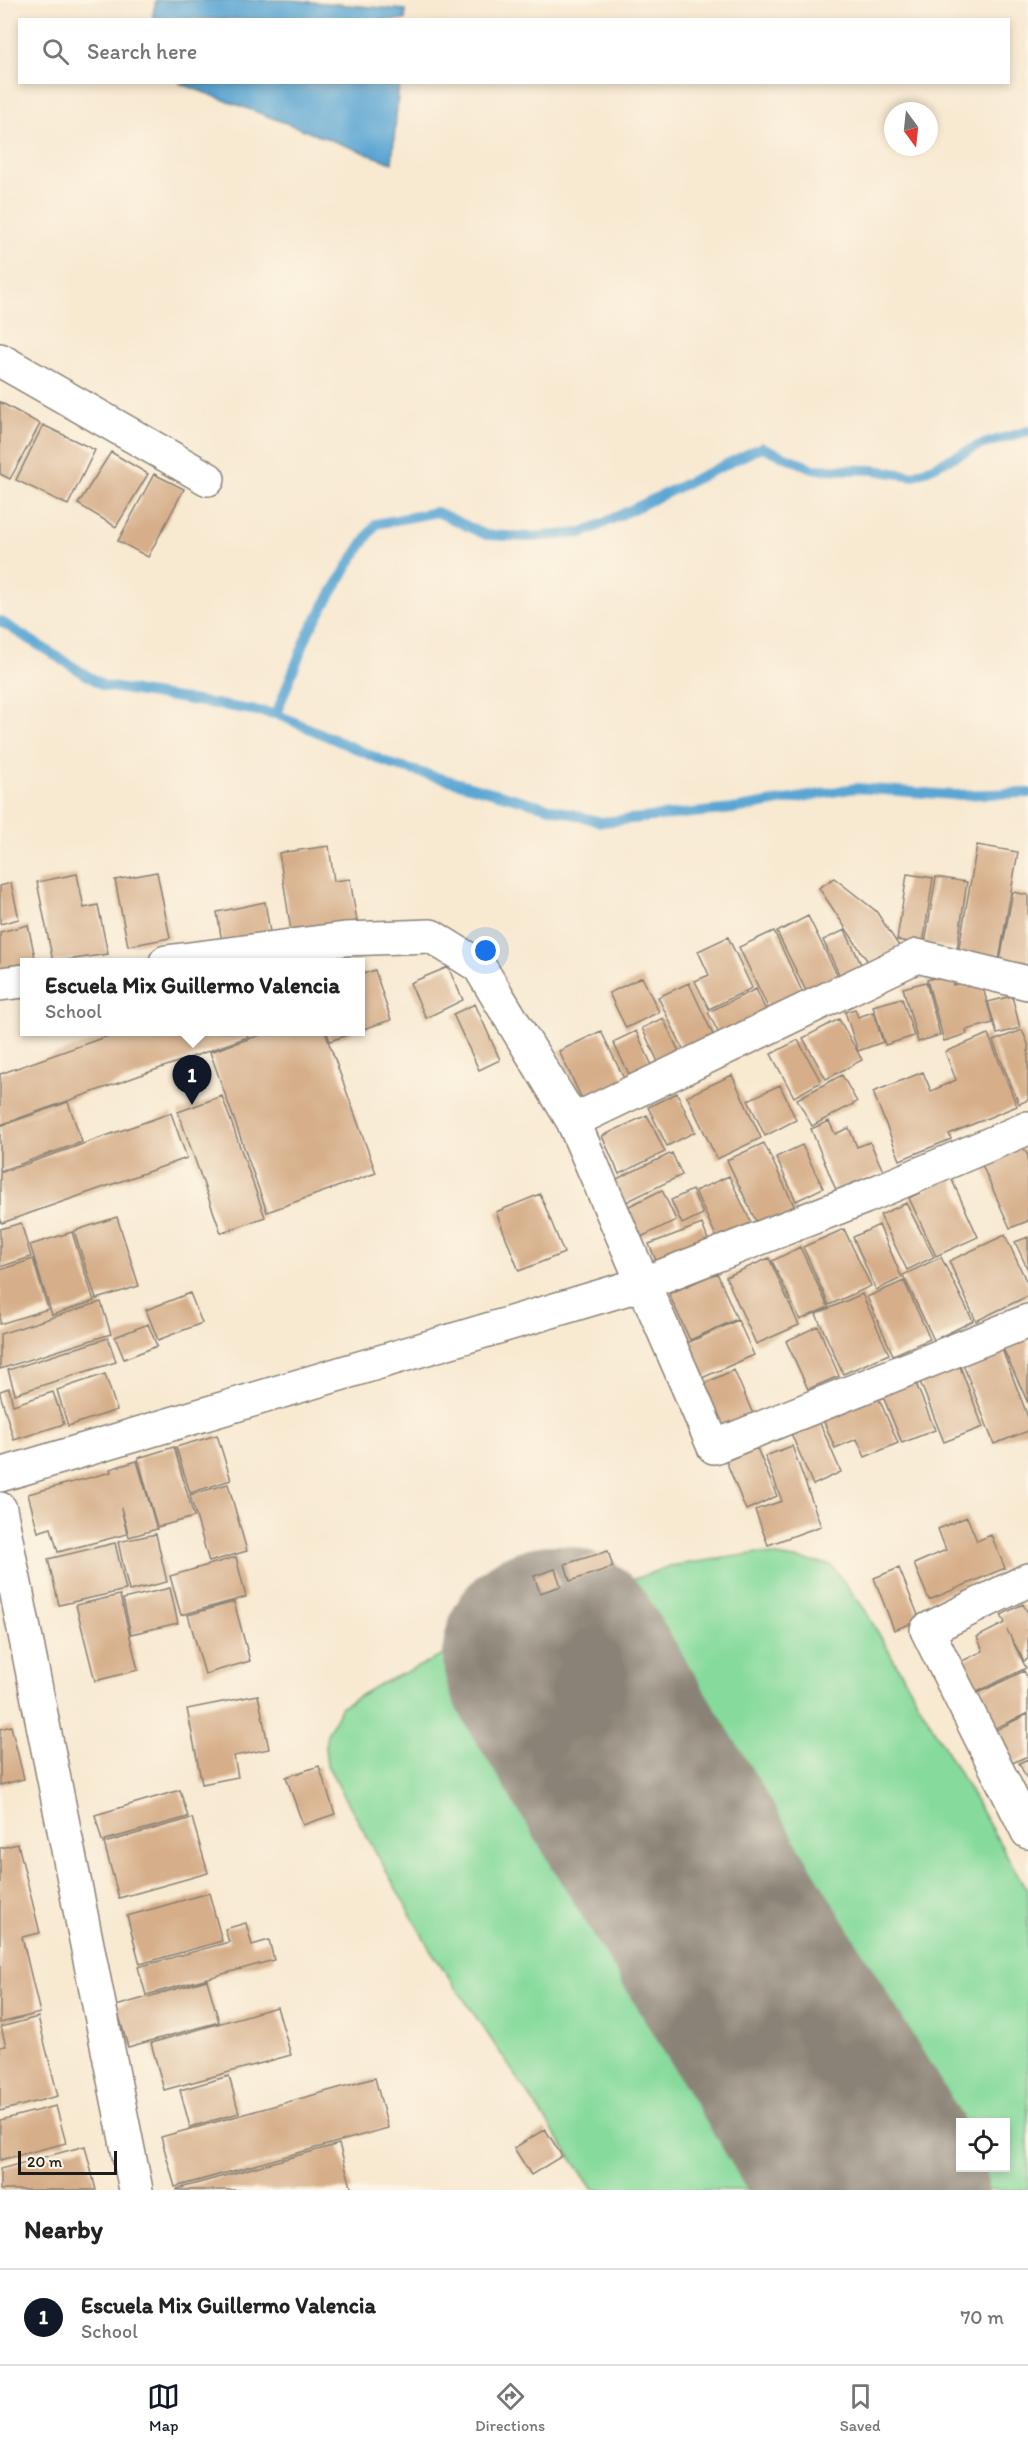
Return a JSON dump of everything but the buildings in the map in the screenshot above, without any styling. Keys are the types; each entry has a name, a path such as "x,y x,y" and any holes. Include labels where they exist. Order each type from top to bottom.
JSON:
{"street":[{"path":"0,360 207,479"},
{"path":"203,958 345,939 431,936 478,966 573,1121 714,1447 1028,1321"},
{"path":"573,1121 917,956 1028,983"},
{"path":"0,984 20,982"},
{"path":"0,1475 642,1284 865,1197 1028,1128"},
{"path":"0,1509 136,2190"},
{"path":"1028,1580 927,1630 1028,1832"}],"green space":[{"path":"759,1553 831,1565 865,1610 1028,1892 1028,2190 940,2190 745,1882 769,1815 625,1630 527,1658 485,1696 490,1715 798,2190 593,2190 430,1949 327,1765 325,1748 327,1734 342,1706 378,1685 518,1621 670,1566"}],"water":[{"path":"156,0 289,0 406,10 405,18 152,18"},
{"path":"182,84 399,84 392,163"}],"waterway":[{"path":"276,714 309,631 376,524 437,512 486,535 530,537 583,533 762,447 814,469 874,470 913,476 980,445 1028,431"},
{"path":"0,621 104,686 276,714 393,765 601,822 733,809 856,788 952,795 1028,793"}],"runway":[{"path":"554,1656 877,2190"}],"place":[{"name":"Escuela Mix Guillermo Valencia","path":"192,1105"}]}
